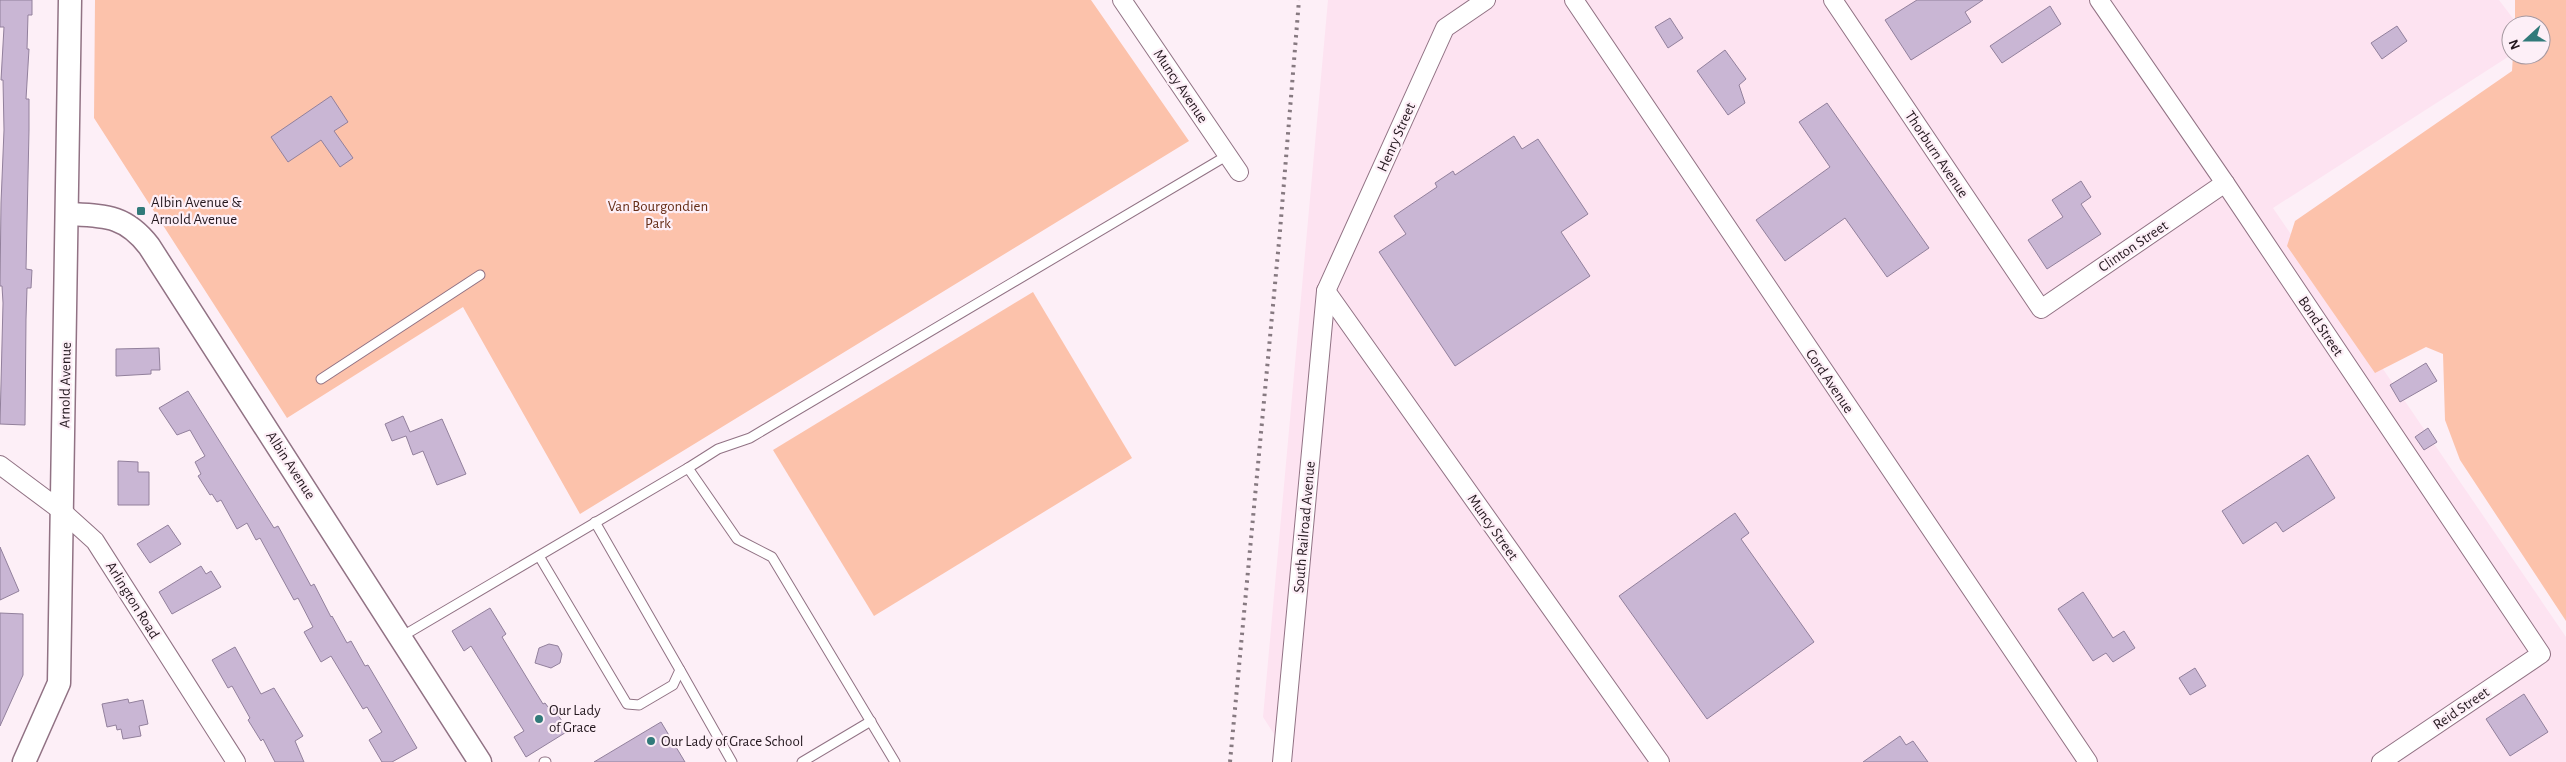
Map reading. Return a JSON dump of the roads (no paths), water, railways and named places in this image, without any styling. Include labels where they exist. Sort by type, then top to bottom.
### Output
[{"type":"street","name":"Arnold Avenue","points":[[24,762],[59,683],[70,0]]},
{"type":"street","name":"Muncy Avenue","points":[[1122,0],[1239,172]]},
{"type":"street","name":"Henry Street","points":[[1326,292],[1445,28],[1486,0]]},
{"type":"street","name":"Cord Avenue","points":[[1574,0],[2088,762]]},
{"type":"street","name":"Thorburn Avenue","points":[[1833,0],[2041,309]]},
{"type":"street","name":"Bond Street","points":[[2099,0],[2225,183],[2541,654]]},
{"type":"street","name":"Clinton Street","points":[[2041,309],[2225,183]]},
{"type":"street","name":"Albin Avenue","points":[[68,214],[109,217],[130,225],[139,233],[480,762]]},
{"type":"street","name":"South Railroad Avenue","points":[[1282,762],[1326,292]]},
{"type":"street","name":"Muncy Street","points":[[1326,292],[1660,762]]},
{"type":"street","name":"Arlington Road","points":[[0,465],[63,512],[96,541],[236,762]]},
{"type":"street","name":"Reid Street","points":[[2381,762],[2541,654]]},
{"type":"lane","points":[[401,637],[718,449],[750,438],[1228,155]]},
{"type":"lane","points":[[321,379],[480,275]]},
{"type":"lane","points":[[688,468],[737,539],[772,557],[895,762]]},
{"type":"lane","points":[[595,522],[732,762]]},
{"type":"lane","points":[[538,556],[627,704],[638,705],[673,685],[680,670]]},
{"type":"lane","points":[[802,762],[871,722]]},
{"type":"railway","points":[[1230,762],[1280,231],[1299,0]]},
{"type":"place","name":"Albin Avenue & Arnold Avenue","points":[[141,211]]},
{"type":"place","name":"Our Lady of Grace","points":[[539,719]]},
{"type":"place","name":"Our Lady of Grace School","points":[[651,741]]},
{"type":"park label","name":"Van Bourgondien Park","points":[[658,214]]}]
